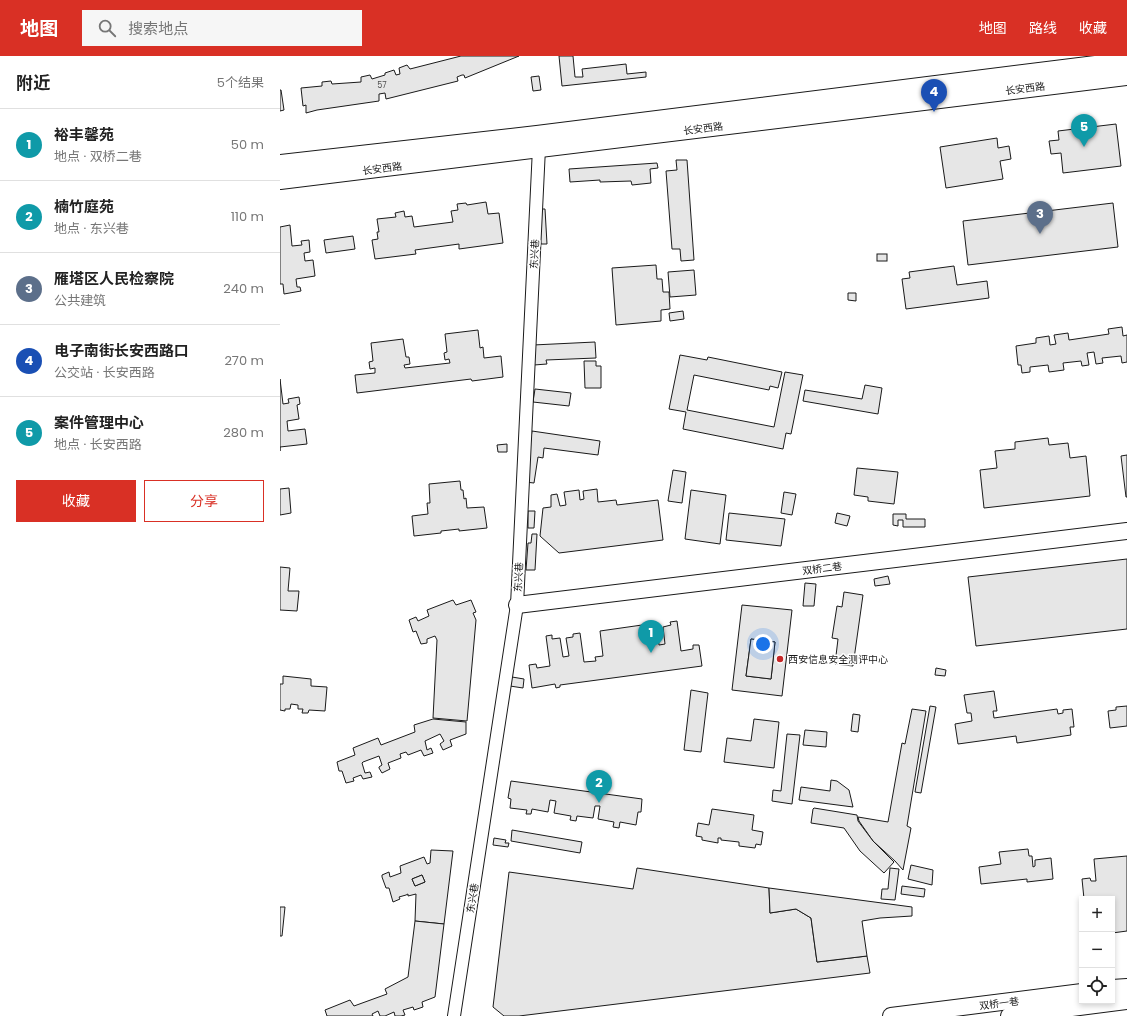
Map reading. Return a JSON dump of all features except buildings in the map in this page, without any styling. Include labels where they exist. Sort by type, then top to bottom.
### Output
[{"type":"main road","name":"长安西路","points":[[280,180],[538,141],[1127,61]]},
{"type":"main road","name":"长安西路","points":[[280,164],[538,141],[1127,76]]},
{"type":"street","name":"东兴巷","points":[[454,1016],[517,605],[538,141]]},
{"type":"street","name":"双桥二巷","points":[[517,605],[1127,531]]},
{"type":"street","points":[[1115,988],[1127,987]]},
{"type":"street","name":"双桥一巷","points":[[891,1016],[1079,992]]},
{"type":"street","name":"双桥一巷","points":[[1009,1016],[1127,1001]]},
{"type":"place","name":"电子南街长安西路口","points":[[934,112]]},
{"type":"place","name":"案件管理中心","points":[[1084,147]]},
{"type":"place","name":"雁塔区人民检察院","points":[[1040,234]]},
{"type":"place","name":"裕丰馨苑","points":[[651,653]]},
{"type":"place","name":"西安信息安全测评中心","points":[[780,659]]},
{"type":"place","name":"楠竹庭苑","points":[[599,803]]}]
